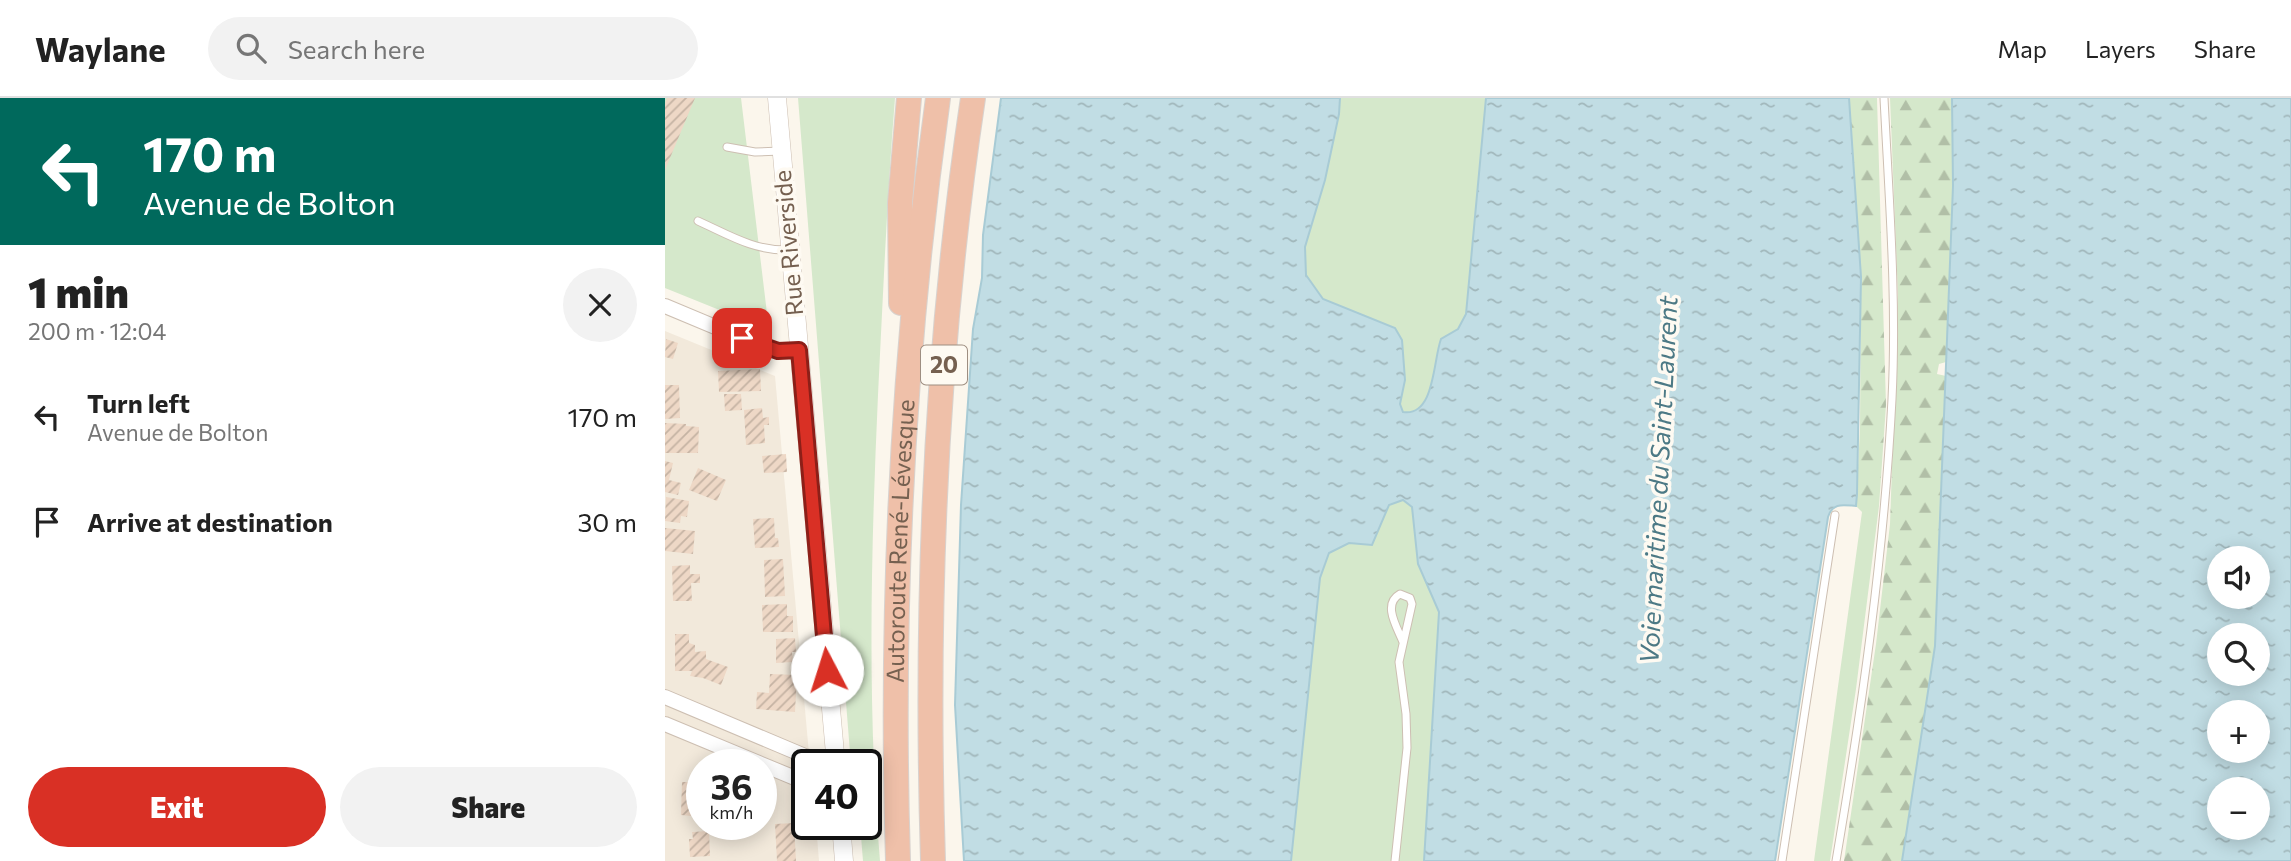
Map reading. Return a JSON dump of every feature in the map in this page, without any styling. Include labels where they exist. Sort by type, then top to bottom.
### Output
[{"type":"highway","points":[[902,467],[900,203],[909,98]]},
{"type":"highway","name":"Autoroute René-Lévesque","points":[[898,861],[896,644],[902,467],[914,310],[938,98]]},
{"type":"highway","name":"Autoroute René-Lévesque","points":[[933,861],[930,669],[936,495],[953,266],[973,98]]},
{"type":"street","name":"Rue Riverside","points":[[777,98],[834,749]]},
{"type":"street","points":[[665,306],[768,349],[799,350]]},
{"type":"street","points":[[665,697],[791,750]]},
{"type":"street","points":[[665,724],[791,775]]},
{"type":"street","points":[[842,840],[844,861]]},
{"type":"lane","points":[[1836,861],[1867,664],[1887,479],[1892,399],[1892,238],[1884,98]]},
{"type":"lane","points":[[727,147],[755,152],[781,151]]},
{"type":"lane","points":[[698,221],[758,248],[772,251],[790,250]]},
{"type":"lane","points":[[1782,861],[1835,515]]},
{"type":"lane","points":[[1395,861],[1407,748],[1400,670],[1402,642],[1412,604],[1411,598],[1400,594],[1390,607],[1402,642]]},
{"type":"shaded area","points":[[665,331],[775,376],[809,749],[791,749],[791,840],[817,840],[819,861],[665,861]]},
{"type":"green space","points":[[665,98],[741,98],[769,330],[665,288]]},
{"type":"green space","points":[[798,98],[895,98],[887,209],[872,570],[873,749],[850,749]]},
{"type":"green space","points":[[1340,98],[1486,98],[1466,314],[1458,329],[1441,339],[1427,397],[1421,406],[1413,411],[1403,412],[1400,404],[1405,380],[1402,340],[1395,328],[1323,299],[1306,275],[1305,247],[1325,179]]},
{"type":"green space","points":[[1849,98],[1877,98],[1886,405],[1879,506],[1856,506],[1860,429],[1861,277]]},
{"type":"green space","points":[[1890,98],[1952,98],[1953,186],[1946,362],[1939,364],[1937,374],[1946,376],[1935,646],[1902,861],[1844,861],[1876,644],[1890,524],[1898,295]]},
{"type":"green space","points":[[1403,500],[1412,507],[1418,564],[1439,612],[1424,861],[1291,861],[1320,578],[1328,553],[1349,543],[1372,545],[1389,505]]},
{"type":"green space","points":[[1856,506],[1879,506],[1856,689],[1830,861],[1814,861],[1862,512]]},
{"type":"green space","points":[[861,840],[879,840],[880,861],[863,861]]},
{"type":"water","name":"Voie maritime du Saint-Laurent","points":[[1001,98],[1340,98],[1325,180],[1305,247],[1306,275],[1323,299],[1395,328],[1402,340],[1405,380],[1400,404],[1403,412],[1413,411],[1421,406],[1427,397],[1441,339],[1458,329],[1466,314],[1486,98],[1849,98],[1861,277],[1856,506],[1836,507],[1828,517],[1775,861],[1424,861],[1439,612],[1418,564],[1412,507],[1403,500],[1389,505],[1372,545],[1349,543],[1329,553],[1320,578],[1291,861],[964,861],[955,705],[961,505],[973,329],[982,278],[983,235]]},
{"type":"water","points":[[1952,98],[2291,98],[2291,861],[1902,861],[1935,646],[1953,186]]},
{"type":"building","points":[[667,98],[695,98],[665,170],[665,104]]},
{"type":"building","points":[[666,339],[678,343],[673,359],[665,357]]},
{"type":"building","points":[[760,369],[761,391],[719,392],[718,371]]},
{"type":"building","points":[[665,385],[679,385],[680,418],[665,419]]},
{"type":"building","points":[[724,394],[741,394],[742,410],[725,411]]},
{"type":"building","points":[[762,408],[763,418],[769,417],[769,425],[764,425],[765,443],[746,445],[744,410]]},
{"type":"building","points":[[665,423],[699,427],[698,453],[665,453]]},
{"type":"building","points":[[786,454],[787,472],[764,473],[762,456]]},
{"type":"building","points":[[665,461],[673,463],[669,480],[681,483],[678,495],[665,492]]},
{"type":"building","points":[[698,468],[726,480],[717,501],[689,490]]},
{"type":"building","points":[[666,497],[689,501],[687,517],[681,516],[680,523],[665,521]]},
{"type":"building","points":[[774,518],[775,538],[778,538],[779,547],[755,548],[753,519]]},
{"type":"building","points":[[665,528],[695,531],[693,554],[665,551]]},
{"type":"building","points":[[783,559],[785,596],[765,597],[764,560]]},
{"type":"building","points":[[690,565],[690,574],[700,574],[700,583],[691,583],[692,601],[673,601],[672,566]]},
{"type":"building","points":[[787,604],[787,616],[793,616],[793,632],[763,632],[762,605]]},
{"type":"building","points":[[675,634],[689,634],[689,643],[695,645],[695,652],[706,651],[706,659],[728,667],[721,685],[690,676],[692,671],[675,671]]},
{"type":"building","points":[[795,638],[796,652],[792,652],[793,662],[776,663],[776,639]]},
{"type":"building","points":[[770,674],[797,675],[795,712],[756,709],[757,692],[769,693]]},
{"type":"building","points":[[682,782],[686,782],[686,816],[681,815]]},
{"type":"building","points":[[791,823],[791,840],[795,840],[796,861],[777,861],[777,824]]},
{"type":"building","points":[[689,840],[709,840],[710,856],[690,857]]},
{"type":"route","points":[[742,338],[768,349],[799,350],[827,670]]}]
